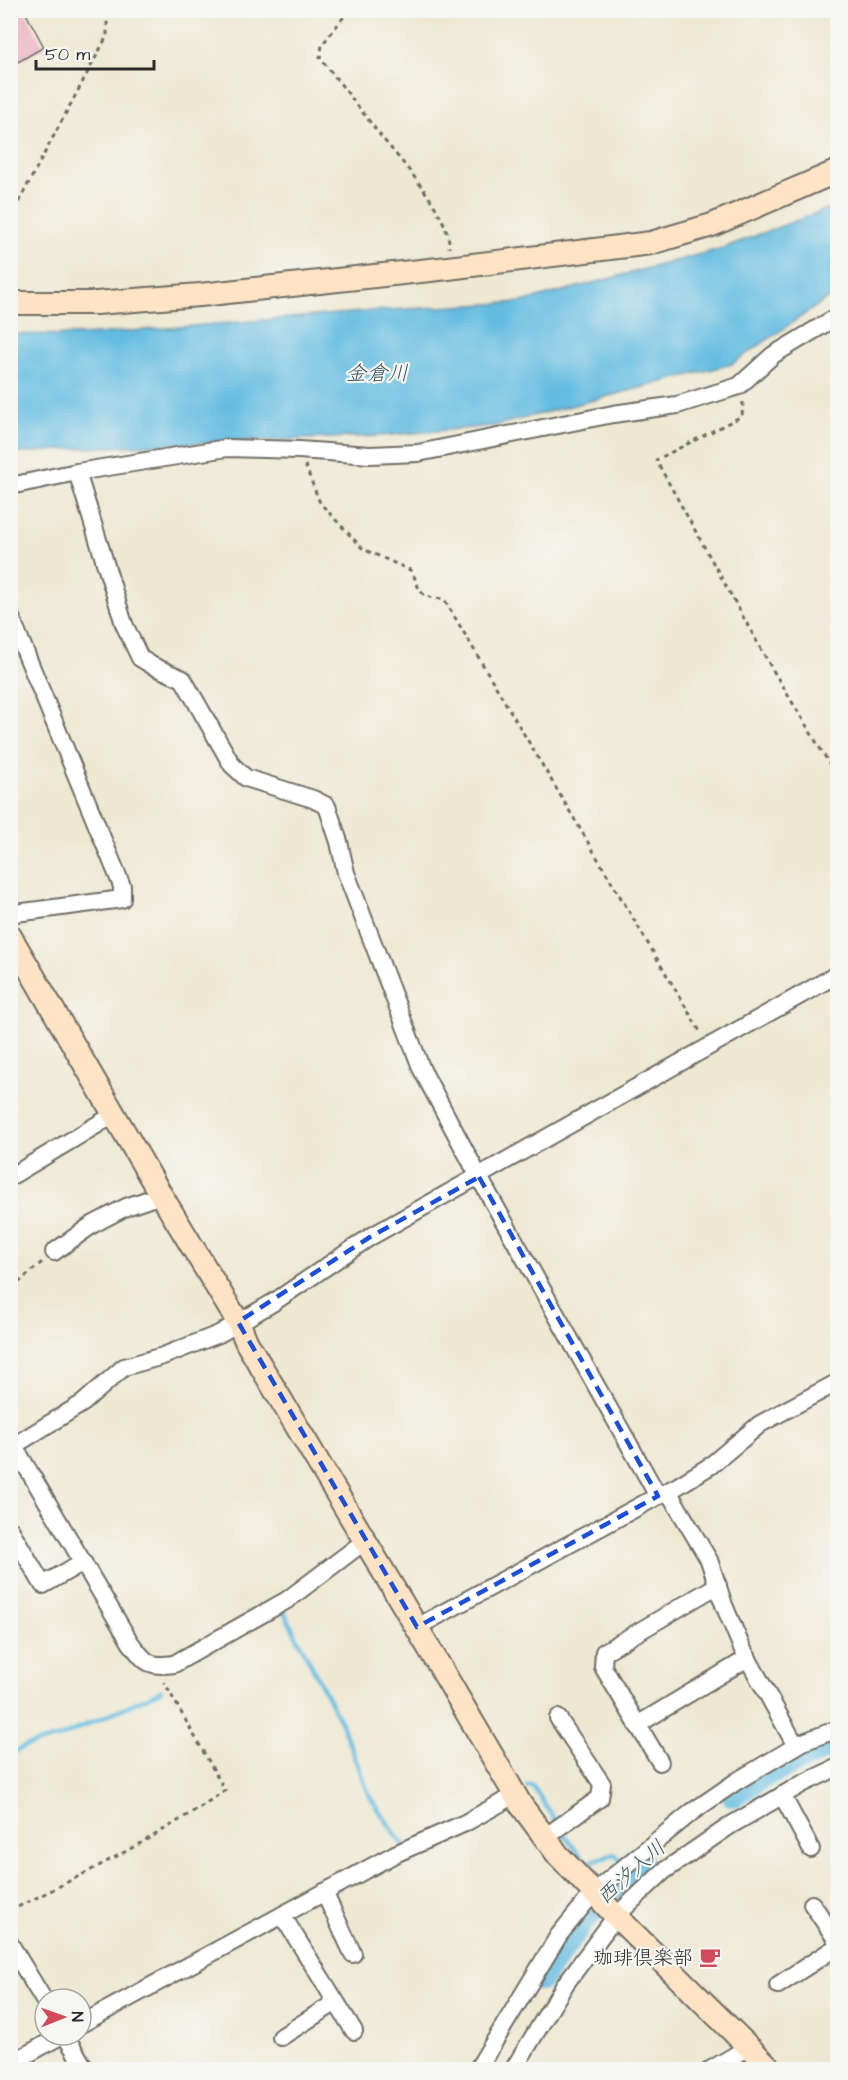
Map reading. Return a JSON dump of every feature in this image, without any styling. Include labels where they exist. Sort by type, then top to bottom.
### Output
[{"type":"street","points":[[10,303],[108,303],[200,295],[651,243],[712,225],[837,171]]},
{"type":"street","points":[[10,486],[77,472],[227,448],[370,455],[418,453],[613,414],[676,405],[739,386],[773,354],[837,316]]},
{"type":"street","points":[[77,472],[124,624],[140,658],[183,679],[232,765],[246,778],[313,799],[327,806],[346,873],[422,1070],[479,1177],[663,1493],[709,1560],[729,1616],[748,1658],[796,1746]]},
{"type":"street","points":[[10,615],[122,886],[122,899],[10,915]]},
{"type":"street","points":[[10,936],[160,1195],[238,1322],[247,1343],[515,1795],[554,1830],[558,1855],[616,1916],[772,2070]]},
{"type":"street","points":[[365,1540],[287,1600],[174,1664],[158,1666],[146,1663],[130,1642],[12,1444],[83,1403],[124,1367],[163,1356],[219,1334],[274,1302],[370,1237],[837,974]]},
{"type":"street","points":[[10,1178],[115,1114]]},
{"type":"street","points":[[54,1252],[92,1224],[160,1195]]},
{"type":"street","points":[[417,1627],[710,1466],[760,1424],[837,1382]]},
{"type":"street","points":[[10,1529],[43,1585],[83,1562]]},
{"type":"street","points":[[660,1762],[603,1667],[604,1652],[718,1585]]},
{"type":"street","points":[[637,1725],[748,1658]]},
{"type":"street","points":[[554,1830],[600,1798],[602,1785],[558,1718]]},
{"type":"street","points":[[477,2070],[559,1935],[594,1892],[692,1812],[737,1781],[796,1746],[837,1729]]},
{"type":"street","points":[[513,2070],[566,1983],[616,1916],[664,1871],[731,1824],[837,1767]]},
{"type":"street","points":[[93,2017],[395,1854],[465,1823],[515,1795]]},
{"type":"street","points":[[782,1795],[811,1849]]},
{"type":"street","points":[[324,1892],[353,1954]]},
{"type":"street","points":[[778,1985],[837,1944],[812,1904]]},
{"type":"street","points":[[282,1915],[354,2031]]},
{"type":"street","points":[[10,1944],[36,1987]]},
{"type":"street","points":[[281,2037],[336,2002]]},
{"type":"street","points":[[10,2064],[41,2047]]},
{"type":"street","points":[[71,2047],[86,2070]]},
{"type":"street","points":[[710,2070],[749,2047]]},
{"type":"path","points":[[10,219],[107,36],[107,18],[103,10]]},
{"type":"path","points":[[349,10],[322,45],[320,58],[425,192],[442,220],[450,242],[448,268]]},
{"type":"path","points":[[739,386],[743,400],[742,416],[656,460],[771,667],[837,778]]},
{"type":"path","points":[[299,450],[320,503],[363,549],[412,571],[421,593],[427,598],[444,599],[710,1047]]},
{"type":"path","points":[[10,1286],[17,1284],[54,1252]]},
{"type":"path","points":[[10,1911],[116,1858],[225,1790],[165,1683],[158,1666]]},
{"type":"highlighted area","points":[[479,1177],[658,1496],[417,1627],[238,1322],[370,1237]]},
{"type":"water","name":"金倉川","points":[[837,205],[837,292],[732,364],[494,426],[379,436],[82,448],[11,454],[11,334],[84,335],[372,311],[522,302],[723,248]]},
{"type":"building","points":[[10,10],[24,10],[44,47],[18,62],[10,48]]},
{"type":"waterway","points":[[282,1608],[341,1723],[370,1797],[403,1843]]},
{"type":"waterway","points":[[10,1754],[26,1746],[60,1737],[161,1691]]},
{"type":"waterway","name":"西汐入川","points":[[734,1793],[764,1774],[838,1740]]},
{"type":"waterway","points":[[527,1786],[532,1785],[570,1843],[587,1863],[615,1854],[620,1860]]},
{"type":"waterway","name":"西汐入川","points":[[540,1977],[581,1920],[638,1862]]},
{"type":"place","name":"珈琲倶楽部","points":[[710,1957]]}]
